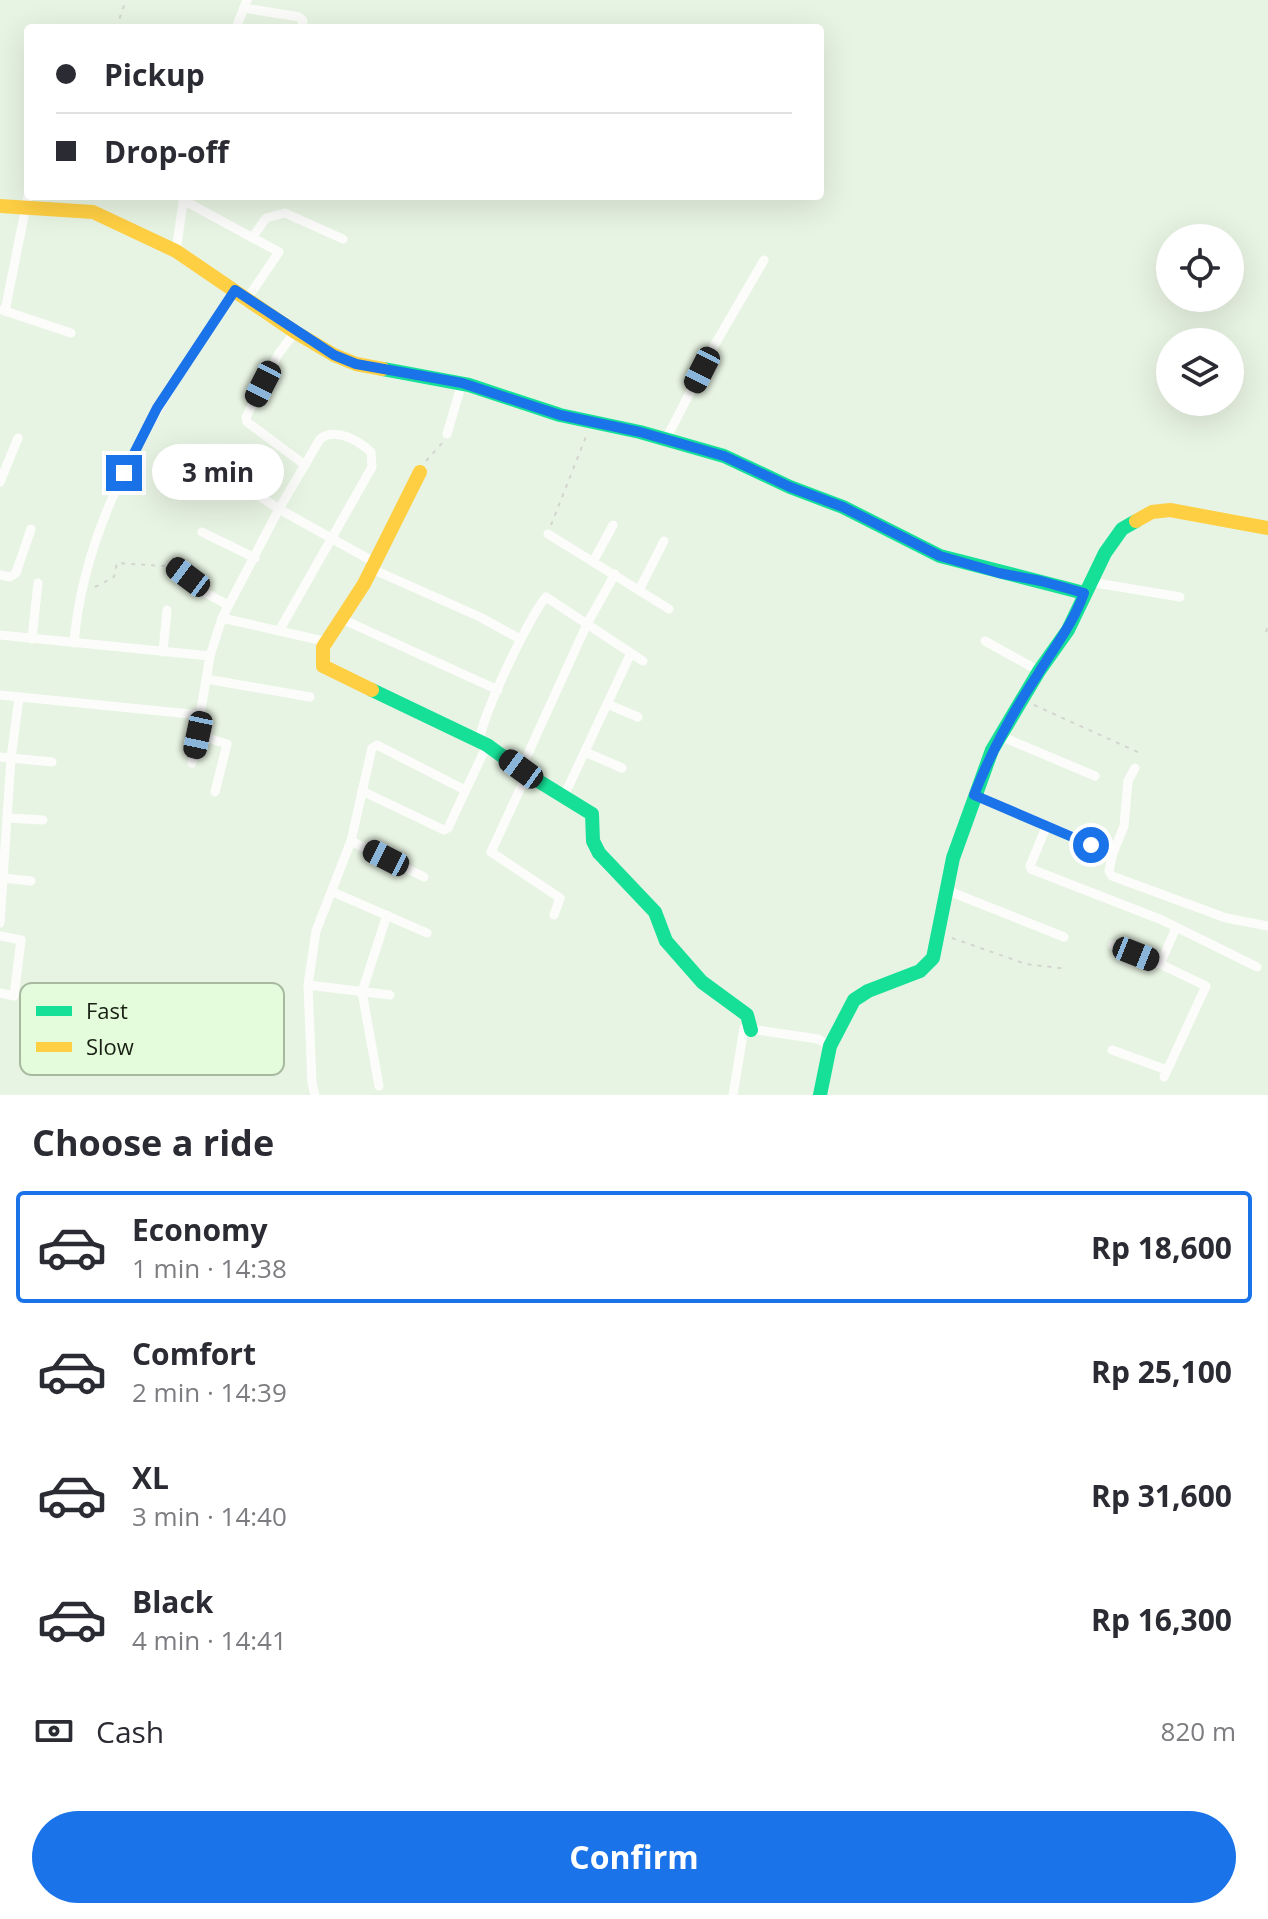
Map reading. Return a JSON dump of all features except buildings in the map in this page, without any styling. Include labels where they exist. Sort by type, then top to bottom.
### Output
[{"type":"street","points":[[238,24],[246,4],[299,17],[303,24]]},
{"type":"street","points":[[176,251],[184,200]]},
{"type":"street","points":[[74,643],[83,587],[112,498],[136,448],[166,394],[241,294],[279,254],[187,200]]},
{"type":"street","points":[[28,202],[2,311],[71,333]]},
{"type":"street","points":[[0,206],[28,202],[86,210],[176,251],[295,332],[334,355],[364,366],[462,383],[546,411],[666,439],[739,462],[790,487],[843,507],[940,556],[999,573],[1087,588],[1180,597]]},
{"type":"street","points":[[252,238],[266,218],[285,213],[343,239]]},
{"type":"street","points":[[666,439],[714,346],[764,260]]},
{"type":"street","points":[[295,332],[279,353],[246,417],[247,422],[305,465]]},
{"type":"street","points":[[447,434],[462,383]]},
{"type":"street","points":[[192,763],[210,656],[228,605],[320,439],[327,433],[344,436],[371,452],[372,467],[279,631]]},
{"type":"street","points":[[0,482],[18,438]]},
{"type":"street","points":[[420,472],[396,525],[344,620],[328,642],[322,663],[327,669],[484,743],[563,798],[592,814],[593,841],[599,853],[655,912],[666,941],[677,956],[702,982],[747,1015],[747,1029],[733,1095]]},
{"type":"street","points":[[252,491],[373,566],[520,639]]},
{"type":"street","points":[[820,1095],[830,1046],[854,1000],[868,991],[920,971],[933,958],[953,858],[974,795],[1000,736],[1068,630],[1105,553],[1122,529],[1152,512],[1170,510],[1268,528]]},
{"type":"street","points":[[593,562],[613,525]]},
{"type":"street","points":[[0,575],[10,577],[16,573],[31,529]]},
{"type":"street","points":[[202,532],[255,558]]},
{"type":"street","points":[[548,534],[669,609]]},
{"type":"street","points":[[639,590],[664,541]]},
{"type":"street","points":[[174,567],[200,590],[228,605]]},
{"type":"street","points":[[554,915],[560,898],[491,852],[587,624],[615,574]]},
{"type":"street","points":[[32,639],[38,583]]},
{"type":"street","points":[[362,791],[444,830],[448,828],[484,743],[483,722],[520,639],[546,597],[643,661]]},
{"type":"street","points":[[163,652],[167,610]]},
{"type":"street","points":[[222,618],[328,642]]},
{"type":"street","points":[[344,620],[498,690]]},
{"type":"street","points":[[0,635],[210,656]]},
{"type":"street","points":[[985,641],[1039,671]]},
{"type":"street","points":[[563,798],[631,653]]},
{"type":"street","points":[[206,679],[310,697]]},
{"type":"street","points":[[0,695],[200,715]]},
{"type":"street","points":[[0,923],[11,758],[19,698]]},
{"type":"street","points":[[607,704],[638,717]]},
{"type":"street","points":[[198,735],[227,744],[215,792]]},
{"type":"street","points":[[1000,736],[1095,776]]},
{"type":"street","points":[[315,1095],[309,1047],[308,985],[318,922],[333,892],[351,841],[372,748],[377,745],[465,790]]},
{"type":"street","points":[[585,752],[622,768]]},
{"type":"street","points":[[0,757],[52,762]]},
{"type":"street","points":[[1135,768],[1128,781],[1124,826],[1109,871],[1112,876],[1226,918],[1268,926]]},
{"type":"street","points":[[974,795],[1113,853]]},
{"type":"street","points":[[7,818],[43,820]]},
{"type":"street","points":[[1046,827],[1031,869],[1176,928],[1257,967]]},
{"type":"street","points":[[351,841],[424,877]]},
{"type":"street","points":[[3,878],[31,881]]},
{"type":"street","points":[[946,890],[1064,937]]},
{"type":"street","points":[[333,892],[427,933]]},
{"type":"street","points":[[379,1086],[362,992],[387,915]]},
{"type":"street","points":[[1160,964],[1176,928]]},
{"type":"street","points":[[0,936],[21,940],[14,996],[0,993]]},
{"type":"street","points":[[1112,1050],[1165,1073],[1206,986],[1113,945]]},
{"type":"street","points":[[308,985],[390,995]]},
{"type":"street","points":[[747,1029],[818,1039],[830,1046]]},
{"type":"path","points":[[117,24],[126,0]]},
{"type":"path","points":[[548,534],[592,422]]},
{"type":"path","points":[[420,472],[447,434]]},
{"type":"path","points":[[83,587],[98,587],[107,583],[114,577],[117,563],[174,567]]},
{"type":"path","points":[[1266,632],[1268,625]]},
{"type":"path","points":[[1022,700],[1142,754]]},
{"type":"path","points":[[939,933],[1026,964],[1067,969]]},
{"type":"traffic: fast","points":[[383,369],[469,385],[560,415],[640,432],[724,456],[790,487],[843,507],[940,556],[1084,593]]},
{"type":"traffic: fast","points":[[820,1095],[830,1046],[854,1000],[868,991],[920,971],[933,958],[953,858],[992,750],[1039,671],[1068,630],[1105,553],[1122,529],[1136,521]]},
{"type":"traffic: fast","points":[[372,690],[487,745],[592,814],[593,841],[599,853],[655,912],[666,941],[702,982],[747,1015],[751,1030]]},
{"type":"traffic: slow","points":[[0,206],[93,212],[176,251],[334,355],[356,364],[383,369]]},
{"type":"traffic: slow","points":[[372,690],[323,666],[323,647],[364,584],[420,472]]},
{"type":"traffic: slow","points":[[1136,521],[1152,512],[1170,510],[1268,528]]},
{"type":"route","points":[[124,473],[157,408],[235,290],[295,332],[356,364],[462,383],[560,415],[640,432],[724,456],[790,487],[843,507],[940,556],[999,573],[1072,588],[1084,593],[1078,610],[992,750],[974,795],[1091,845]]}]
